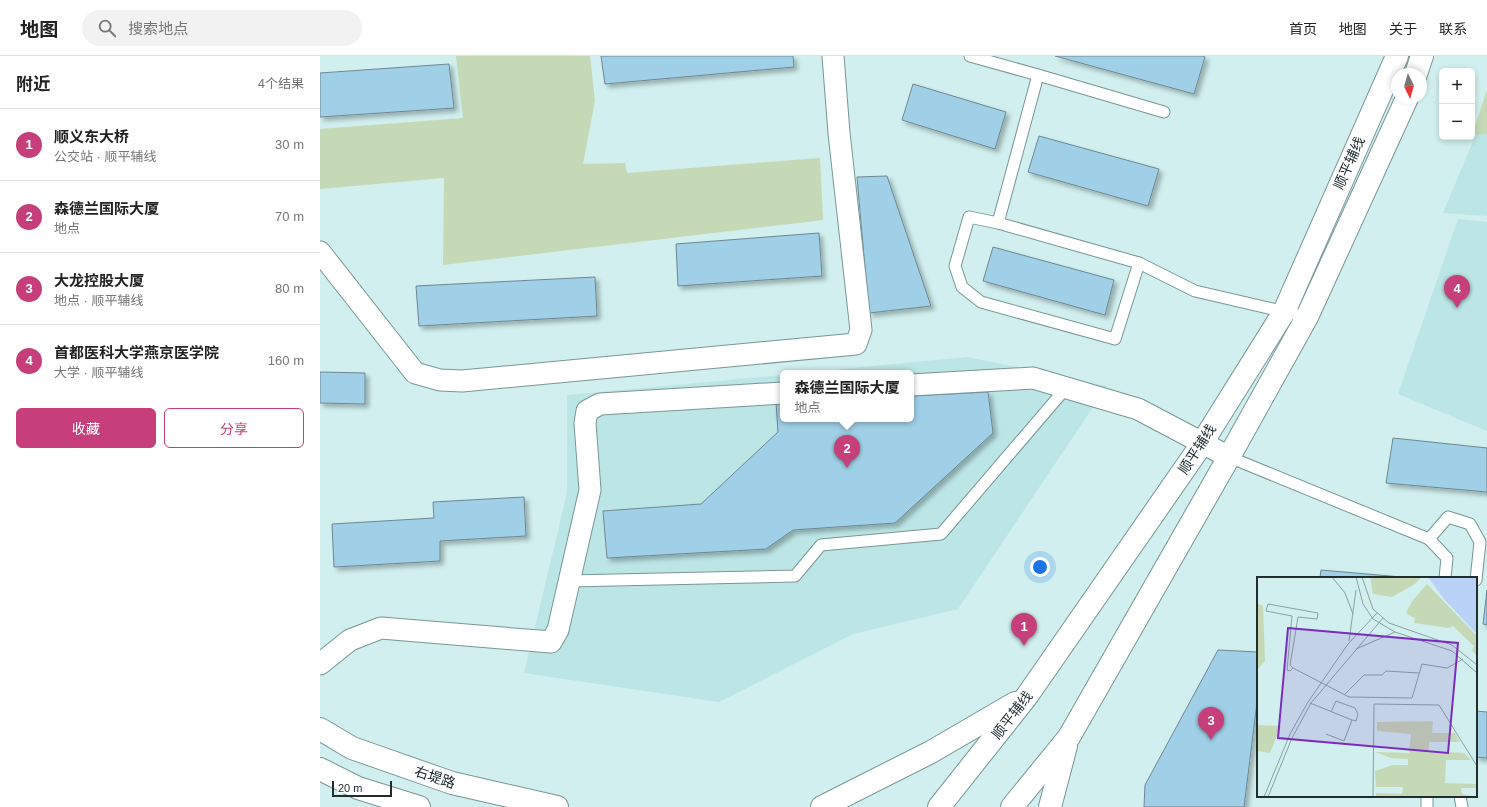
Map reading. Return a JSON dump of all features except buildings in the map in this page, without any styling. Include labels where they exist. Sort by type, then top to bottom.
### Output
[{"type":"main road","name":"顺平辅线","points":[[939,807],[1027,696],[1202,442],[1284,312],[1397,56]]},
{"type":"main road","points":[[1418,68],[1422,56]]},
{"type":"main road","name":"顺平辅线","points":[[1012,807],[1069,737],[1229,457],[1307,317],[1404,104]]},
{"type":"main road","points":[[822,807],[931,752],[1027,696]]},
{"type":"main road","name":"右堤路","points":[[320,729],[352,748],[452,783],[557,807]]},
{"type":"main road","points":[[1050,807],[1069,737]]},
{"type":"main road","points":[[320,769],[358,788],[419,807]]},
{"type":"street","points":[[320,252],[415,373],[440,380],[462,381],[856,344],[861,330],[839,133],[833,56]]},
{"type":"street","points":[[914,386],[1033,378],[1138,409],[1229,457]]},
{"type":"street","points":[[320,664],[350,640],[381,628],[551,642],[558,630],[590,490],[585,423],[587,411],[600,404],[780,393]]},
{"type":"lane","points":[[970,56],[1164,112]]},
{"type":"lane","points":[[998,223],[1038,76]]},
{"type":"lane","points":[[1139,263],[1115,339],[981,302],[962,287],[955,266],[969,217],[998,223],[1139,263],[1194,291],[1307,317]]},
{"type":"lane","points":[[569,581],[795,576],[821,545],[941,534],[1066,388]]},
{"type":"lane","points":[[1229,457],[1429,539],[1446,558],[1445,577]]},
{"type":"lane","points":[[1429,539],[1448,517],[1470,524],[1480,542],[1476,577]]},
{"type":"lane","points":[[1427,807],[1428,797]]},
{"type":"lane","points":[[1460,797],[1462,807]]},
{"type":"shaded area","points":[[1487,108],[1487,216],[1443,213],[1474,140],[1475,140]]},
{"type":"shaded area","points":[[1458,219],[1487,222],[1487,431],[1398,394]]},
{"type":"shaded area","points":[[968,357],[1107,386],[958,609],[853,634],[719,702],[524,673],[567,493],[567,395],[780,375],[780,422],[914,422],[914,370],[832,370]]},
{"type":"green space","points":[[456,56],[590,56],[595,101],[583,164],[625,163],[627,173],[820,158],[823,220],[443,265],[444,178],[320,189],[320,129],[463,118]]},
{"type":"green space","points":[[1487,90],[1487,134],[1475,135],[1475,126]]},
{"type":"place","name":"首都医科大学燕京医学院","points":[[1457,308]]},
{"type":"place","name":"森德兰国际大厦","points":[[847,468]]},
{"type":"place","name":"顺义东大桥","points":[[1024,646]]},
{"type":"place","name":"大龙控股大厦","points":[[1211,740]]}]
